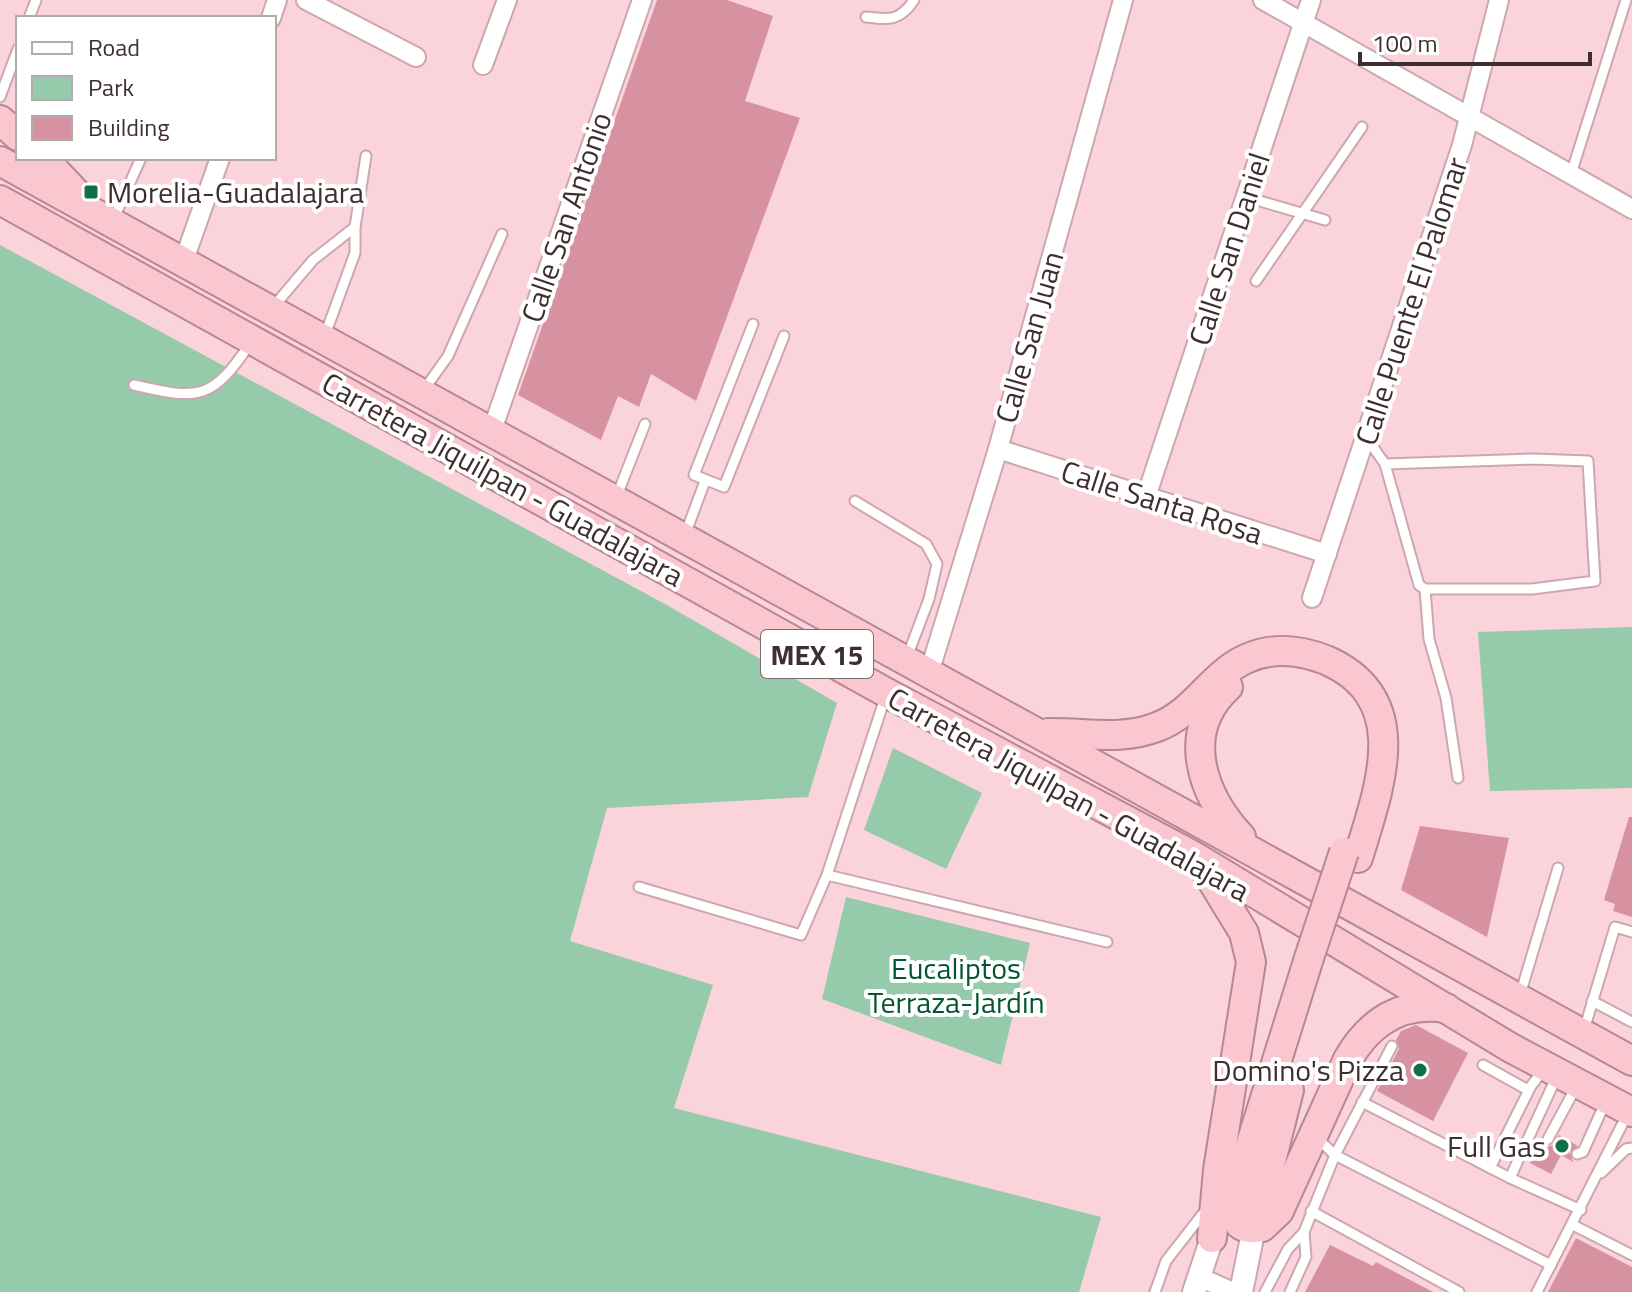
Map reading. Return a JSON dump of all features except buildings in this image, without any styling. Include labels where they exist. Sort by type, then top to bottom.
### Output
[{"type":"highway","points":[[0,120],[16,134]]},
{"type":"highway","points":[[45,160],[61,173],[87,207]]},
{"type":"highway","name":"Carretera Jiquilpan - Guadalajara","points":[[0,161],[1632,1061]]},
{"type":"highway","name":"Carretera Jiquilpan - Guadalajara","points":[[0,200],[887,693],[1192,855],[1275,908],[1446,1008],[1623,1107]]},
{"type":"highway","points":[[1040,734],[1104,736],[1158,727],[1188,707],[1221,674],[1239,662],[1279,651],[1317,657],[1338,666],[1358,682],[1373,702],[1382,726],[1383,773],[1351,855],[1249,1158],[1232,1211],[1236,1224],[1254,1228],[1268,1223],[1279,1211],[1348,1059],[1370,1029],[1406,1008],[1446,1008]]},
{"type":"highway","points":[[1255,852],[1220,814],[1208,793],[1202,773],[1200,740],[1212,705],[1230,685],[1254,672],[1291,666],[1314,671],[1333,681],[1355,705],[1365,727],[1369,752],[1351,855]]},
{"type":"highway","points":[[1192,855],[1224,896],[1244,933],[1251,962],[1214,1201],[1212,1238]]},
{"type":"highway","points":[[1254,1228],[1316,960]]},
{"type":"highway","points":[[1212,1238],[1249,1158]]},
{"type":"street","points":[[306,0],[416,57]]},
{"type":"street","points":[[483,65],[507,0]]},
{"type":"street","name":"Calle San Antonio","points":[[491,433],[642,0]]},
{"type":"street","name":"Calle San Juan","points":[[918,666],[998,449],[1123,0]]},
{"type":"street","points":[[1263,0],[1632,209]]},
{"type":"street","name":"Calle San Daniel","points":[[1146,497],[1311,0]]},
{"type":"street","name":"Calle Puente El Palomar","points":[[1312,598],[1468,117],[1499,0]]},
{"type":"street","points":[[184,260],[219,160]]},
{"type":"street","name":"Calle Santa Rosa","points":[[998,449],[1327,554]]},
{"type":"street","points":[[1241,1292],[1254,1228]]},
{"type":"street","points":[[1212,1238],[1197,1285],[1233,1292]]},
{"type":"lane","points":[[866,17],[892,20],[904,15],[914,0]]},
{"type":"lane","points":[[1571,174],[1622,1]]},
{"type":"lane","points":[[0,97],[16,54]]},
{"type":"lane","points":[[1256,281],[1362,127]]},
{"type":"lane","points":[[324,338],[355,253],[355,227],[366,156]]},
{"type":"lane","points":[[113,221],[140,160]]},
{"type":"lane","points":[[1246,197],[1325,220]]},
{"type":"lane","points":[[271,309],[313,260],[355,227]]},
{"type":"lane","points":[[421,394],[448,356],[502,234]]},
{"type":"lane","points":[[753,324],[694,475],[705,481],[724,487],[784,336]]},
{"type":"lane","points":[[134,385],[183,397],[208,392],[253,340]]},
{"type":"lane","points":[[614,501],[645,424]]},
{"type":"lane","points":[[1366,437],[1385,464],[1401,511],[1409,554],[1419,585],[1425,589],[1532,589],[1595,581],[1588,461],[1519,459],[1385,464]]},
{"type":"lane","points":[[683,539],[705,481]]},
{"type":"lane","points":[[855,501],[926,544],[937,564],[918,666]]},
{"type":"lane","points":[[1425,589],[1429,639],[1446,698],[1458,778]]},
{"type":"lane","points":[[639,887],[801,935],[827,875],[887,693]]},
{"type":"lane","points":[[1519,998],[1558,868]]},
{"type":"lane","points":[[827,875],[1107,942]]},
{"type":"lane","points":[[1583,1034],[1615,927],[1632,932]]},
{"type":"lane","points":[[1592,1001],[1632,1022]]},
{"type":"lane","points":[[1290,1292],[1306,1257],[1304,1232],[1311,1211],[1335,1155],[1392,1046]]},
{"type":"lane","points":[[1483,1065],[1528,1090]]},
{"type":"lane","points":[[1490,1168],[1528,1090],[1561,1075]]},
{"type":"lane","points":[[1548,1139],[1561,1075]]},
{"type":"lane","points":[[1510,1178],[1561,1075]]},
{"type":"lane","points":[[1362,1102],[1510,1178],[1581,1210]]},
{"type":"lane","points":[[1577,1154],[1583,1152],[1623,1107]]},
{"type":"lane","points":[[1537,1292],[1596,1178],[1623,1107]]},
{"type":"lane","points":[[1313,1134],[1335,1155],[1551,1265]]},
{"type":"lane","points":[[1596,1178],[1626,1149],[1632,1148]]},
{"type":"lane","points":[[1155,1292],[1166,1261],[1214,1201]]},
{"type":"lane","points":[[1311,1211],[1459,1292]]},
{"type":"lane","points":[[1573,1225],[1632,1255]]},
{"type":"lane","points":[[1265,1292],[1288,1249],[1304,1232]]},
{"type":"green space","points":[[0,245],[665,604],[837,703],[808,797],[607,808],[570,941],[713,985],[674,1108],[1101,1217],[1079,1292],[0,1292]]},
{"type":"green space","points":[[1632,627],[1632,788],[1490,791],[1478,632]]},
{"type":"green space","points":[[893,748],[982,793],[946,869],[864,830]]},
{"type":"green space","name":"Eucaliptos Terraza-Jardín","points":[[846,897],[1030,943],[1001,1065],[822,999]]},
{"type":"place","name":"Morelia-Guadalajara","points":[[91,192]]},
{"type":"place","name":"Domino's Pizza","points":[[1420,1070]]},
{"type":"place","name":"Full Gas","points":[[1562,1146]]}]
